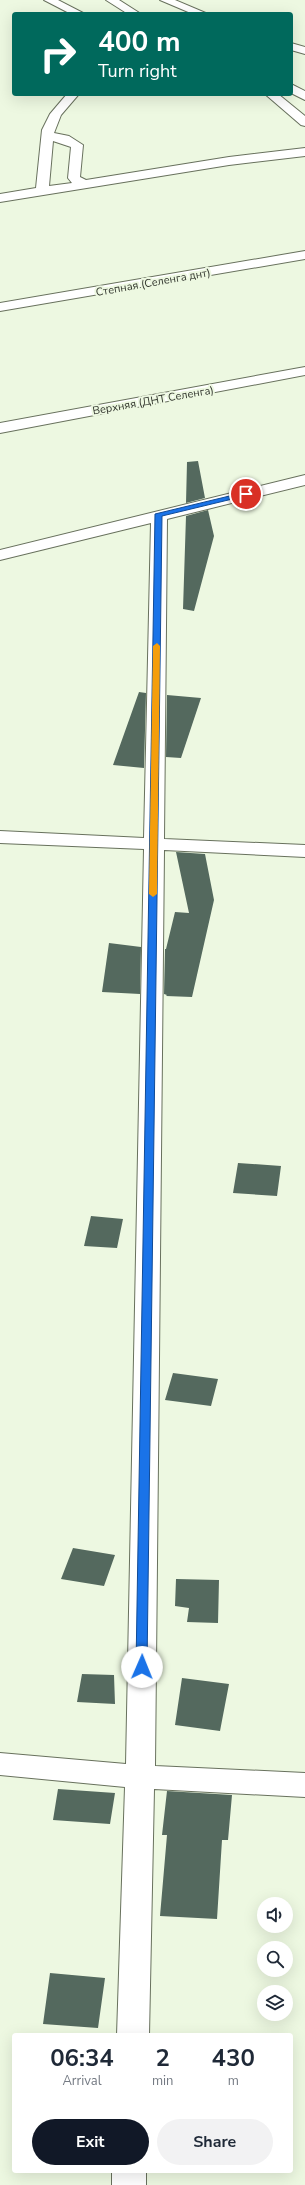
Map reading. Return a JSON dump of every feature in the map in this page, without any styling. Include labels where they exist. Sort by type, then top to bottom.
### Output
[{"type":"street","points":[[50,0],[76,12]]},
{"type":"street","points":[[111,0],[132,12]]},
{"type":"street","points":[[165,0],[198,12]]},
{"type":"street","points":[[293,47],[305,51]]},
{"type":"street","points":[[293,89],[305,96]]},
{"type":"street","points":[[42,191],[47,136],[56,114],[71,96]]},
{"type":"street","points":[[273,96],[305,122]]},
{"type":"street","points":[[47,136],[65,139],[77,145],[74,178],[84,185]]},
{"type":"street","points":[[0,198],[229,161],[305,152]]},
{"type":"street","name":"Степная (Селенга днт)","points":[[0,307],[305,255]]},
{"type":"street","name":"Верхняя (ДНТ Селенга)","points":[[0,428],[305,371]]},
{"type":"street","points":[[0,555],[159,514],[305,480]]},
{"type":"street","points":[[133,2033],[140,1777],[159,514]]},
{"type":"street","points":[[0,837],[305,851]]},
{"type":"street","points":[[0,1764],[140,1777],[305,1785]]},
{"type":"street","points":[[129,2173],[129,2185]]},
{"type":"building","points":[[198,461],[205,498],[186,503],[187,462]]},
{"type":"building","points":[[208,510],[214,536],[194,611],[183,609],[186,516]]},
{"type":"building","points":[[139,692],[146,693],[144,768],[113,765]]},
{"type":"building","points":[[167,695],[201,698],[181,758],[166,757]]},
{"type":"building","points":[[176,852],[205,854],[214,900],[192,997],[166,996],[167,995],[164,994],[165,949],[175,912],[189,913]]},
{"type":"building","points":[[109,943],[141,947],[140,994],[102,992]]},
{"type":"building","points":[[238,1163],[281,1166],[277,1196],[233,1193]]},
{"type":"building","points":[[91,1216],[123,1219],[117,1248],[84,1246]]},
{"type":"building","points":[[173,1373],[218,1379],[211,1406],[165,1400]]},
{"type":"building","points":[[73,1548],[115,1555],[104,1586],[61,1579]]},
{"type":"building","points":[[176,1579],[219,1580],[218,1623],[187,1622],[189,1608],[175,1606]]},
{"type":"building","points":[[82,1674],[114,1675],[115,1704],[77,1702]]},
{"type":"building","points":[[182,1678],[229,1684],[220,1731],[175,1725]]},
{"type":"building","points":[[58,1789],[115,1793],[110,1824],[53,1820]]},
{"type":"building","points":[[167,1791],[232,1795],[228,1840],[222,1840],[217,1919],[160,1916],[167,1835],[162,1835]]},
{"type":"building","points":[[50,1973],[105,1978],[98,2028],[43,2024]]},
{"type":"slow traffic","points":[[153,894],[157,646]]},
{"type":"route","points":[[142,1667],[159,514],[246,494]]}]
